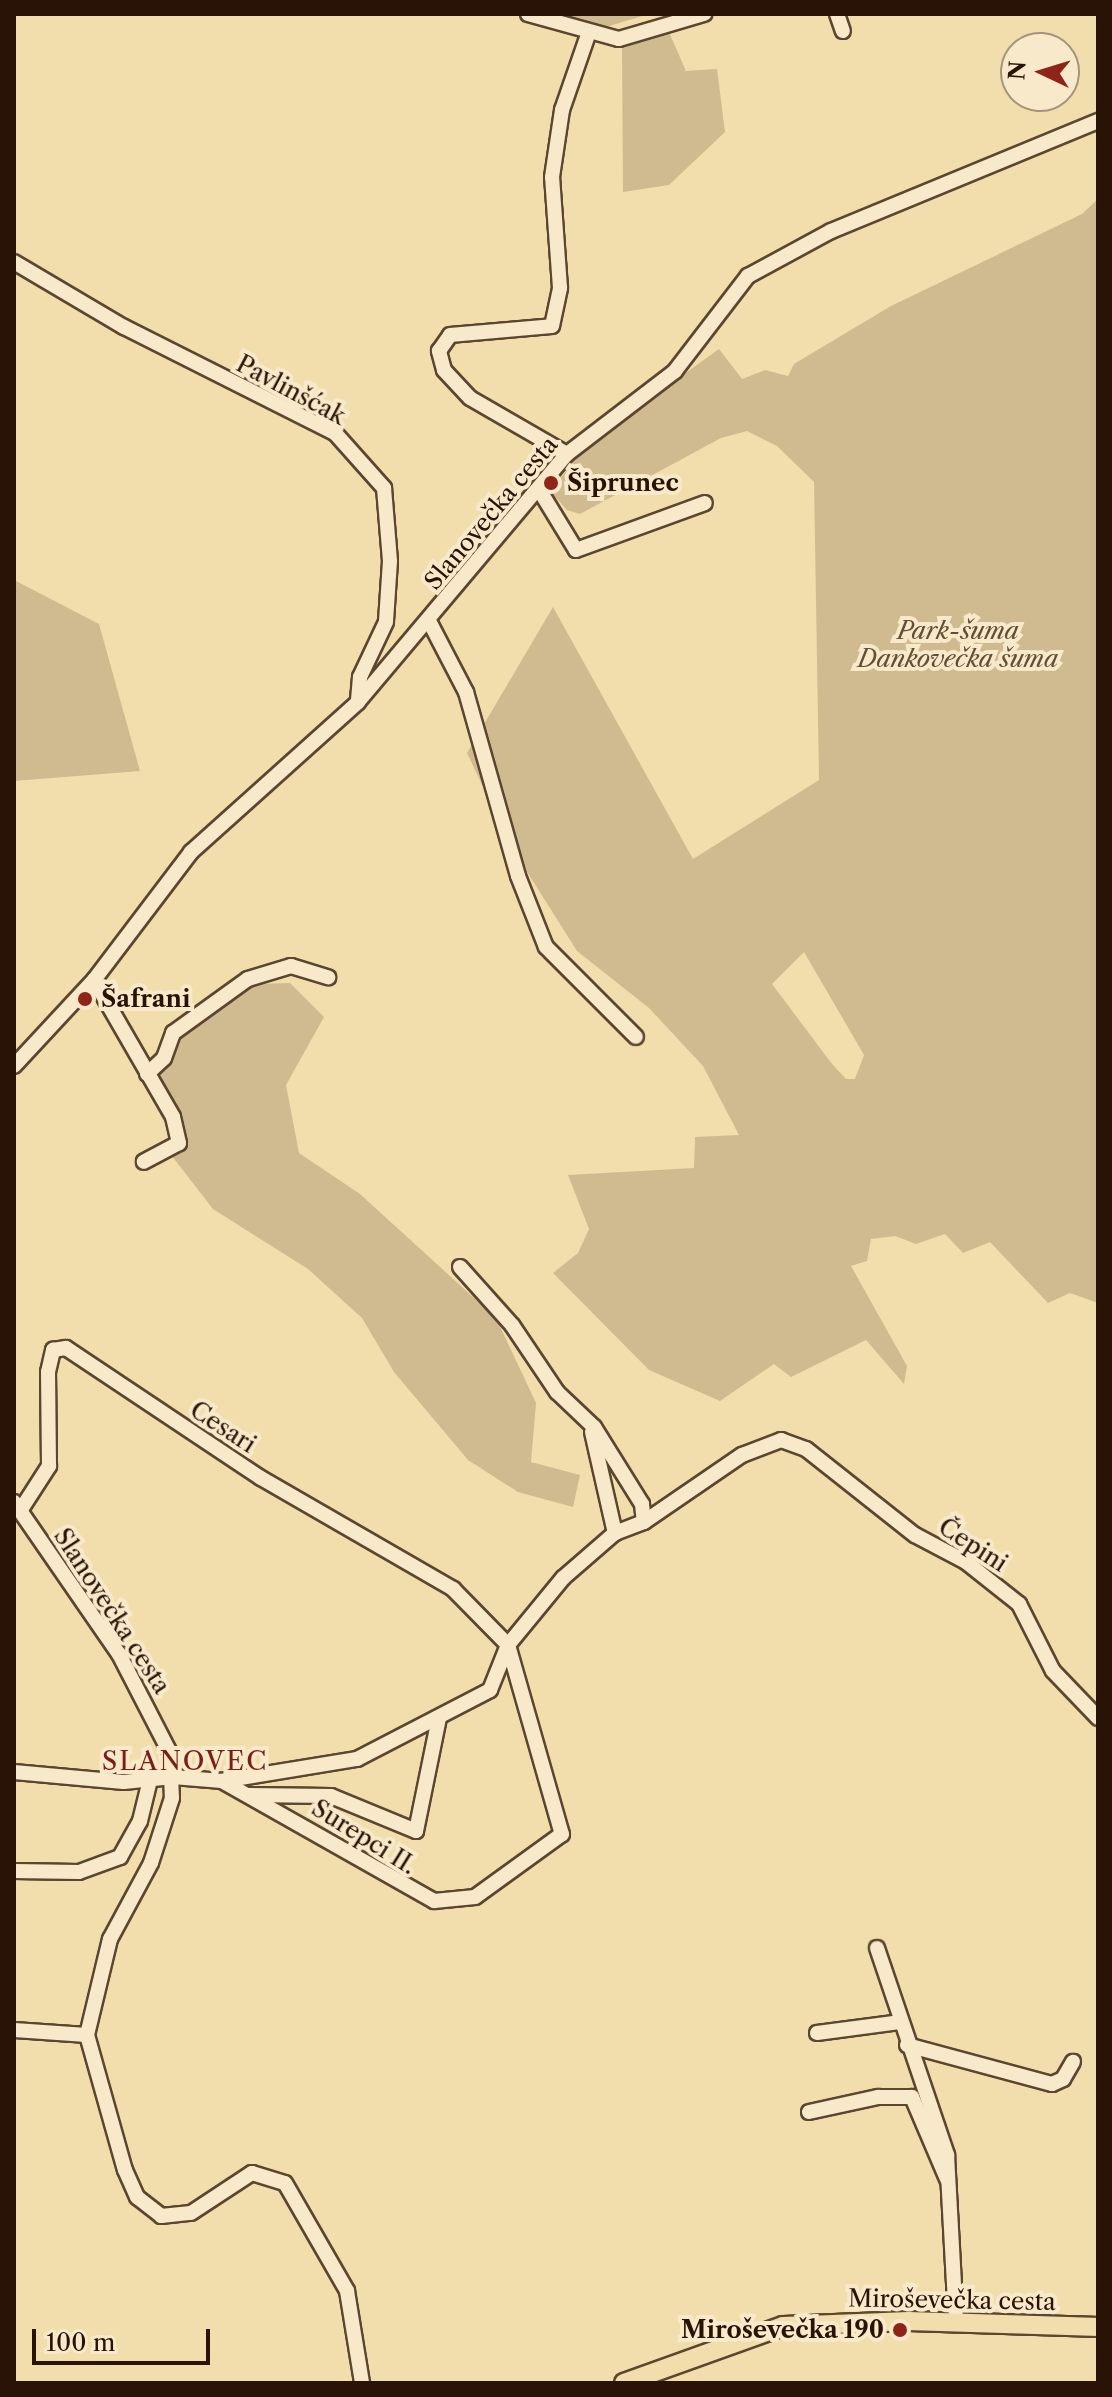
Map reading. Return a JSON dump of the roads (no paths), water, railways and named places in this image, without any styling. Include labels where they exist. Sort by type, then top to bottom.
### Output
[{"type":"main road","name":"Miroševečka cesta","points":[[624,2383],[783,2326],[956,2322],[1098,2327]]},
{"type":"street","points":[[528,14],[619,39],[704,14]]},
{"type":"street","points":[[837,14],[843,31]]},
{"type":"street","points":[[567,454],[470,398],[444,370],[439,351],[450,335],[552,326],[560,288],[552,177],[562,110],[589,32]]},
{"type":"street","name":"Slanovečka cesta","points":[[17,1057],[94,980],[191,852],[358,702],[540,491],[567,454],[675,371],[732,292],[765,264],[910,196],[1098,121]]},
{"type":"street","name":"Pavlinšćak","points":[[14,262],[124,327],[335,433],[384,488],[390,561],[386,622],[360,677],[358,702]]},
{"type":"street","points":[[540,491],[576,550],[705,503]]},
{"type":"street","points":[[429,621],[466,692],[518,876],[546,947],[636,1037]]},
{"type":"street","points":[[147,1074],[164,1058],[173,1033],[248,979],[291,966],[328,977]]},
{"type":"street","points":[[94,980],[173,1117],[179,1143],[144,1162]]},
{"type":"street","points":[[14,1772],[222,1781],[357,1759],[490,1690],[508,1645],[563,1578],[615,1533],[644,1522],[627,1475],[590,1423],[557,1392],[512,1325],[460,1267]]},
{"type":"street","name":"Cesari","points":[[17,1506],[49,1466],[48,1372],[53,1350],[66,1348],[261,1478],[453,1589],[508,1645]]},
{"type":"street","points":[[590,1423],[615,1533]]},
{"type":"street","name":"Čepini","points":[[644,1522],[742,1455],[791,1441],[1019,1604],[1053,1671],[1098,1718]]},
{"type":"street","name":"Slanovečka cesta","points":[[17,1506],[155,1715],[173,1777],[172,1798],[151,1863],[110,1939],[87,2035],[125,2170],[147,2209],[161,2216],[191,2213],[252,2173],[285,2183],[347,2291],[362,2383]]},
{"type":"street","name":"Surepci II.","points":[[222,1781],[327,1837],[401,1888],[434,1901],[475,1897],[562,1834],[508,1645]]},
{"type":"street","points":[[247,1795],[331,1796],[416,1831],[439,1718]]},
{"type":"street","points":[[14,1871],[79,1872],[120,1857],[140,1821],[150,1780]]},
{"type":"street","points":[[877,1948],[907,2045],[947,2155],[956,2322]]},
{"type":"street","points":[[817,2033],[901,2022]]},
{"type":"street","points":[[14,2030],[87,2035]]},
{"type":"street","points":[[907,2045],[1052,2084],[1063,2079],[1073,2062]]},
{"type":"street","points":[[809,2112],[878,2097],[912,2097],[947,2179]]},
{"type":"place","name":"Šiprunec","points":[[551,483]]},
{"type":"place","name":"Šafrani","points":[[85,999]]},
{"type":"place","name":"Miroševečka 190","points":[[900,2330]]},
{"type":"district","name":"SLANOVEC","points":[[185,1762]]},
{"type":"park label","name":"Park-šuma Dankovečka šuma","points":[[958,645]]}]
